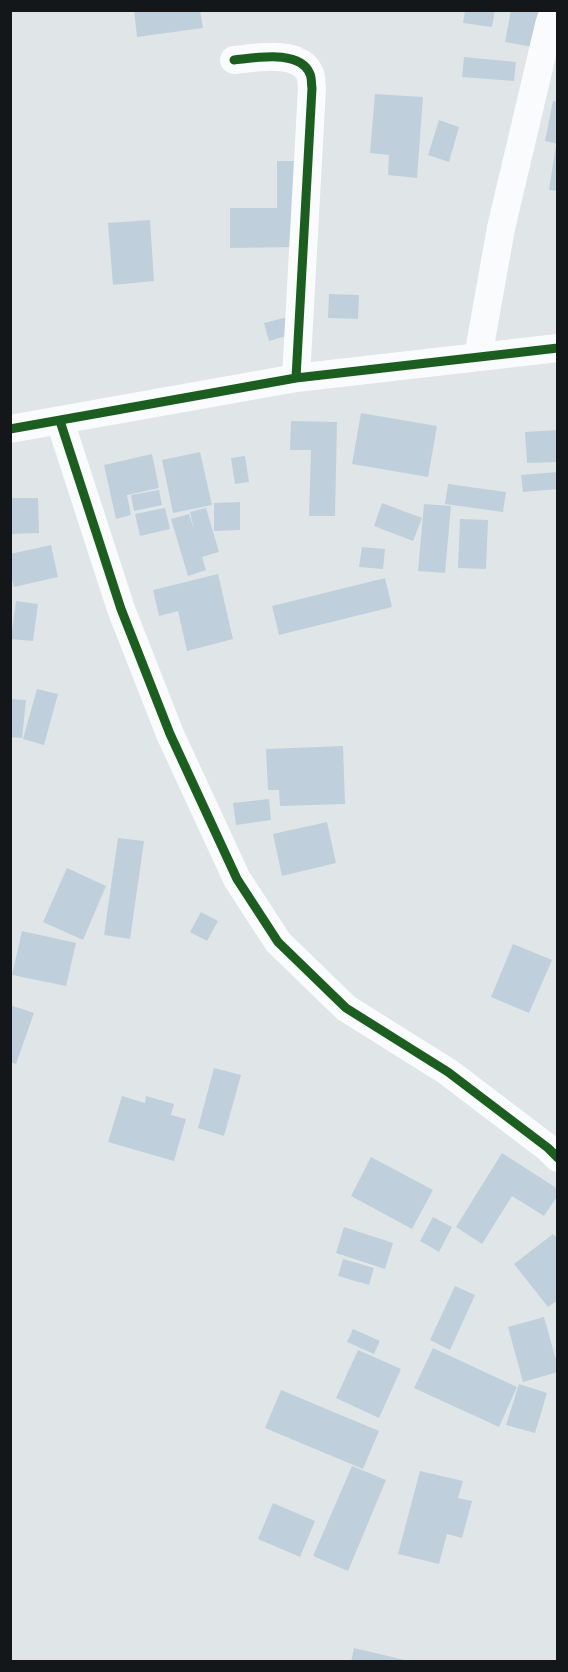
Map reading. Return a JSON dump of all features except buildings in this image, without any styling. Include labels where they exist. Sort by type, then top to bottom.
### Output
[{"type":"street","points":[[478,357],[501,228],[533,88],[554,10]]},
{"type":"street","points":[[234,60],[278,56],[299,62],[310,73],[312,88],[296,378]]},
{"type":"street","points":[[10,429],[296,378],[558,348]]},
{"type":"street","points":[[60,421],[122,609],[170,734],[237,879],[278,942],[346,1008],[448,1072],[558,1158]]},
{"type":"cycle path","points":[[234,60],[265,57],[287,58],[305,66],[311,77],[296,378]]},
{"type":"cycle path","points":[[10,429],[296,378],[558,348]]},
{"type":"cycle path","points":[[60,421],[121,609],[170,734],[237,879],[278,942],[346,1008],[448,1072],[558,1158]]}]
